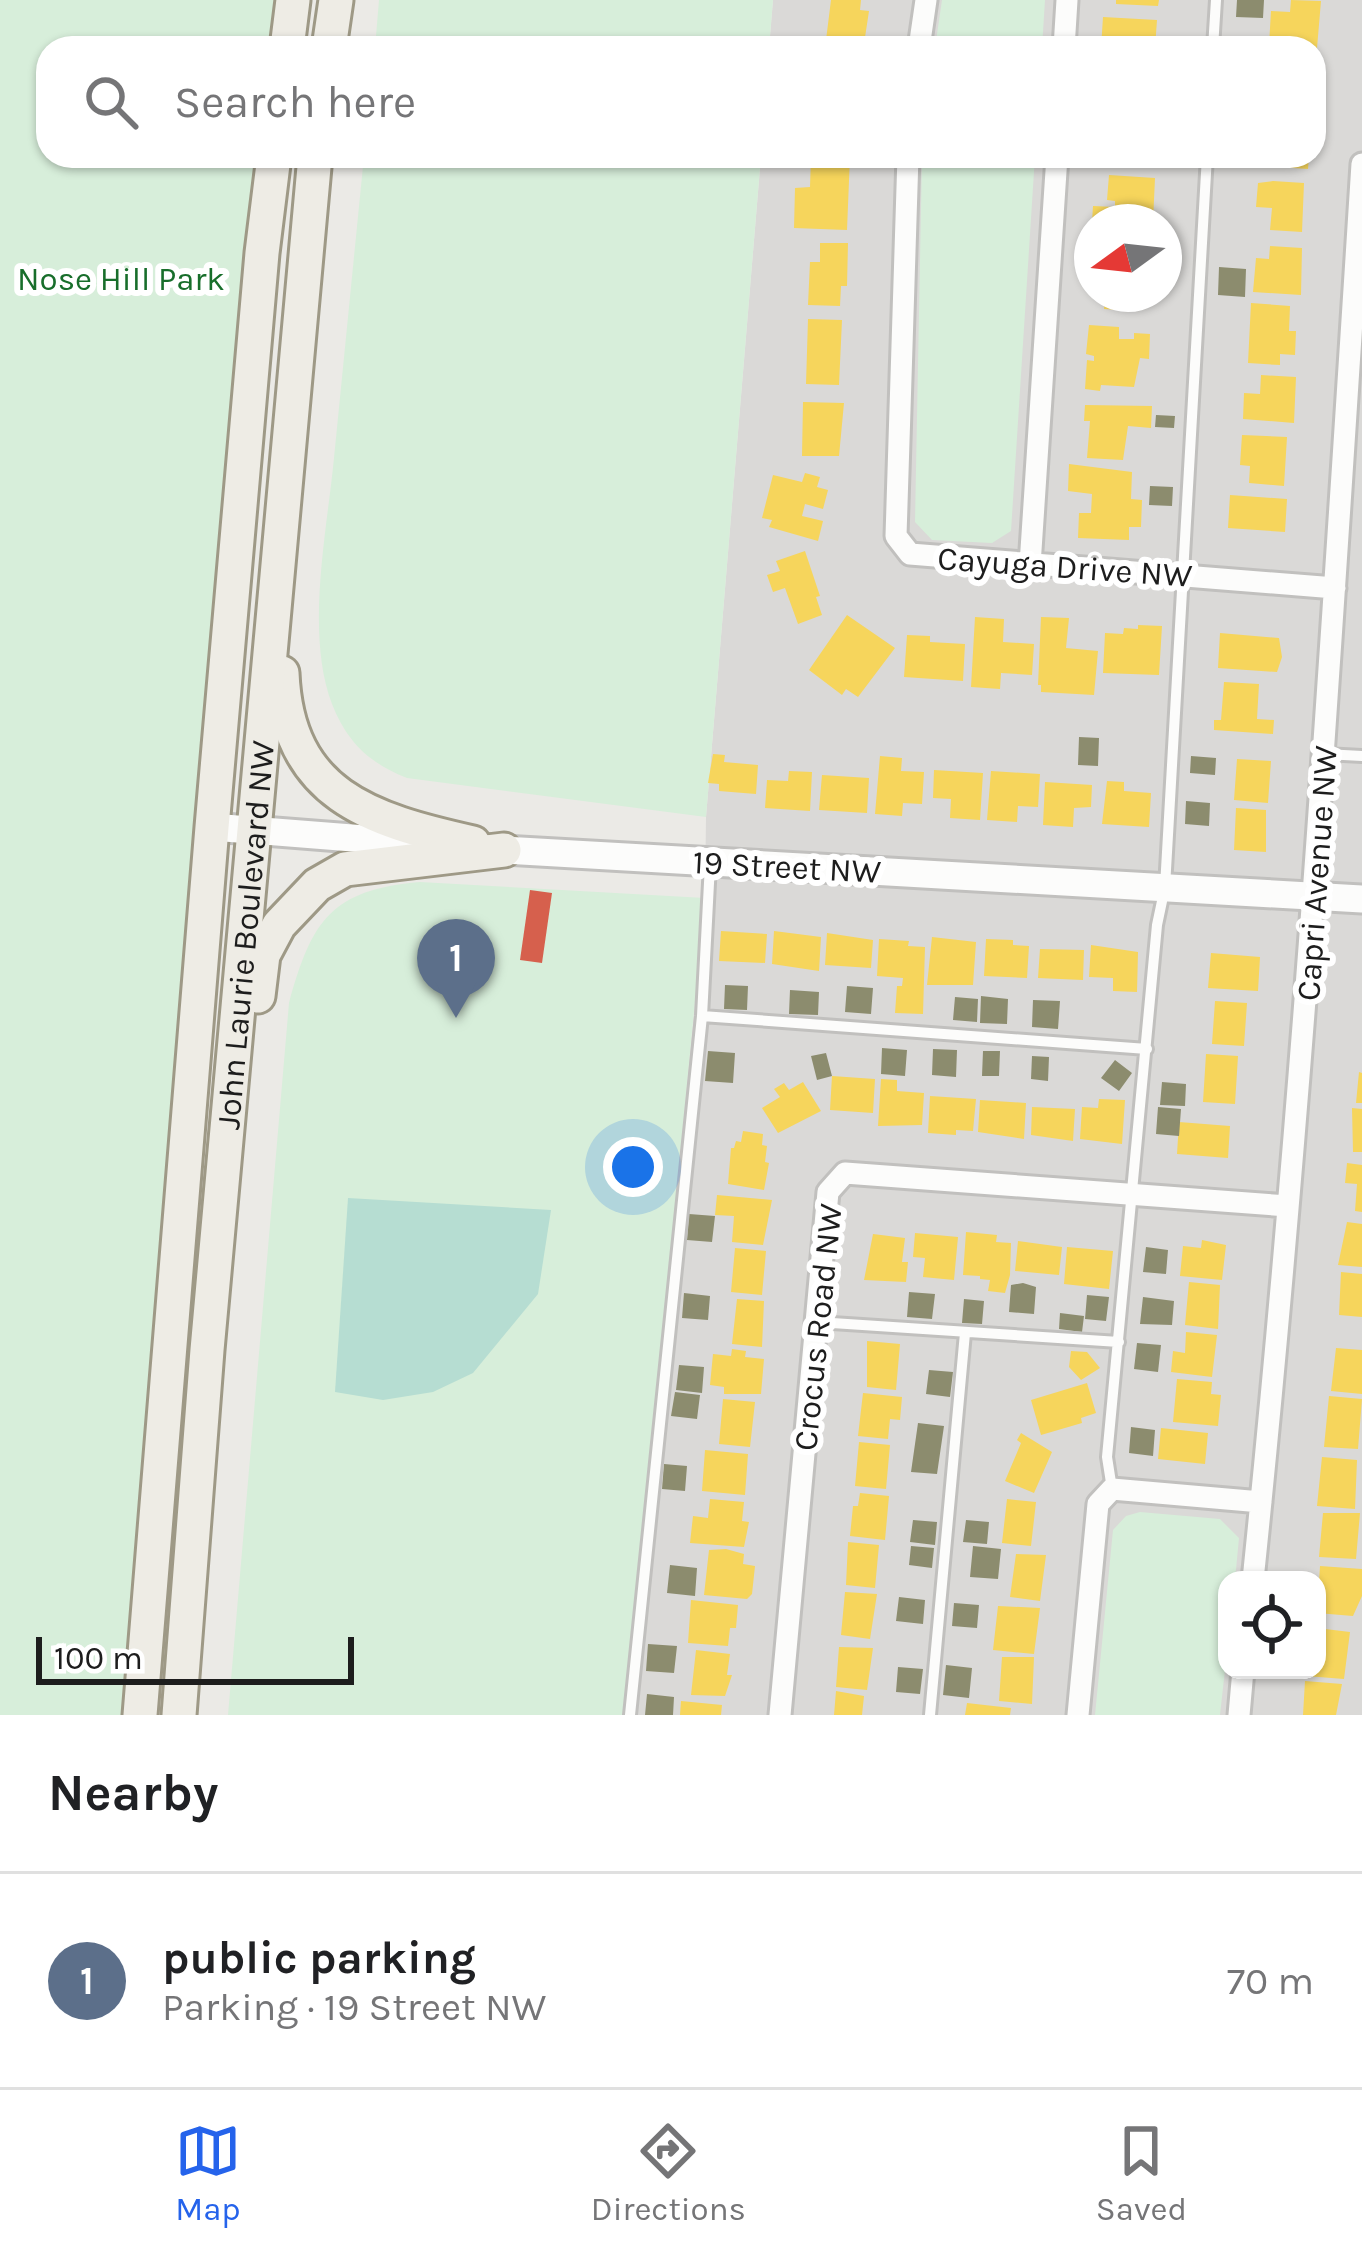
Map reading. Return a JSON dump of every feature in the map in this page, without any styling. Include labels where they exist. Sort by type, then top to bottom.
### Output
[{"type":"main road","points":[[288,36],[293,0]]},
{"type":"main road","points":[[331,36],[336,0]]},
{"type":"main road","name":"John Laurie Boulevard NW","points":[[140,1715],[212,827],[273,168]]},
{"type":"main road","name":"John Laurie Boulevard NW","points":[[179,1715],[207,1351],[314,168]]},
{"type":"main road","points":[[280,542],[283,699],[304,759],[351,806],[405,828],[504,850]]},
{"type":"main road","points":[[207,1351],[227,1253],[263,956],[279,926],[317,885],[345,868],[504,850]]},
{"type":"street","points":[[922,36],[926,0]]},
{"type":"street","points":[[1065,36],[1067,0]]},
{"type":"street","name":"Capri Avenue NW","points":[[1253,1571],[1315,896],[1362,164]]},
{"type":"street","name":"Cayuga Drive NW","points":[[908,168],[896,536],[910,554],[1335,588]]},
{"type":"street","points":[[1030,565],[1056,168]]},
{"type":"street","name":"19 Street NW","points":[[212,827],[504,850],[1362,899]]},
{"type":"street","name":"Crocus Road NW","points":[[780,1715],[827,1192],[844,1173],[1288,1206]]},
{"type":"street","points":[[1078,1715],[1098,1504],[1112,1489],[1261,1502]]},
{"type":"street","points":[[1239,1715],[1242,1679]]},
{"type":"lane","points":[[1214,36],[1216,0]]},
{"type":"lane","points":[[1112,1489],[1107,1456],[1165,887],[1206,168]]},
{"type":"lane","points":[[1325,754],[1362,757]]},
{"type":"lane","points":[[630,1715],[702,1016],[710,862]]},
{"type":"lane","points":[[702,1016],[1147,1049]]},
{"type":"lane","points":[[817,1322],[1119,1342]]},
{"type":"lane","points":[[930,1715],[965,1333]]},
{"type":"shaded area","points":[[773,0],[1362,0],[1362,1715],[626,1715],[705,898],[706,817],[760,168],[1326,168],[1326,36],[770,36]]},
{"type":"green space","name":"Nose Hill Park","points":[[0,0],[276,0],[270,36],[36,36],[36,168],[257,168],[123,1715],[0,1715]]},
{"type":"green space","points":[[379,0],[773,0],[770,36],[376,36]]},
{"type":"green space","points":[[942,0],[1045,0],[1043,36],[937,36]]},
{"type":"green space","points":[[363,168],[760,168],[706,817],[407,778],[361,750],[332,704],[320,646],[320,582]]},
{"type":"green space","points":[[922,168],[1034,168],[1011,531],[992,543],[932,540],[915,522]]},
{"type":"green space","points":[[420,882],[705,898],[626,1715],[228,1715],[289,1003],[307,950],[330,914],[365,893]]},
{"type":"green space","points":[[348,1198],[551,1210],[538,1294],[473,1373],[433,1392],[383,1400],[335,1392]]},
{"type":"green space","points":[[1140,1512],[1220,1519],[1239,1538],[1236,1571],[1218,1571],[1218,1679],[1224,1679],[1220,1715],[1095,1715],[1113,1530],[1126,1516]]},
{"type":"building: Homes","points":[[831,0],[861,0],[860,10],[869,11],[865,36],[826,36]]},
{"type":"building: Homes","points":[[1116,0],[1159,0],[1158,6],[1116,4]]},
{"type":"building: Homes","points":[[1291,0],[1321,1],[1318,36],[1270,36],[1271,11],[1290,12]]},
{"type":"building: Homes","points":[[1103,17],[1157,20],[1156,36],[1102,36]]},
{"type":"building: Homes","points":[[811,168],[850,168],[847,230],[794,228],[795,188],[810,187]]},
{"type":"building: Homes","points":[[1109,175],[1155,178],[1154,204],[1107,200]]},
{"type":"building: Homes","points":[[1258,183],[1304,183],[1302,232],[1270,230],[1272,208],[1256,207]]},
{"type":"building: Homes","points":[[820,243],[848,243],[847,286],[841,286],[840,306],[808,305],[810,262],[820,262]]},
{"type":"building: Homes","points":[[1270,246],[1302,248],[1301,295],[1253,292],[1256,258],[1269,259]]},
{"type":"building: Homes","points":[[1251,303],[1290,306],[1295,355],[1280,354],[1280,365],[1248,363]]},
{"type":"building: Homes","points":[[808,319],[842,320],[839,385],[806,384]]},
{"type":"building: Homes","points":[[1089,325],[1119,327],[1119,339],[1150,334],[1149,359],[1140,358],[1134,387],[1085,389],[1087,360],[1094,361],[1094,356],[1086,354]]},
{"type":"building: Homes","points":[[1261,375],[1296,377],[1294,423],[1243,419],[1244,393],[1260,394]]},
{"type":"building: Homes","points":[[803,402],[844,403],[839,456],[802,456]]},
{"type":"building: Homes","points":[[1085,405],[1152,406],[1151,428],[1128,426],[1123,460],[1087,458],[1090,421],[1084,421]]},
{"type":"building: Homes","points":[[1242,435],[1287,437],[1284,486],[1249,483],[1250,466],[1240,465]]},
{"type":"building: Homes","points":[[1069,464],[1132,472],[1131,499],[1142,500],[1141,527],[1129,527],[1129,540],[1078,538],[1079,513],[1091,513],[1092,494],[1068,491]]},
{"type":"building: Homes","points":[[805,473],[820,477],[817,487],[828,490],[823,509],[805,504],[802,516],[823,521],[818,541],[769,527],[772,520],[762,518],[773,475],[802,482]]},
{"type":"building: Homes","points":[[1230,495],[1287,499],[1285,532],[1228,528]]},
{"type":"building: Homes","points":[[805,551],[822,615],[798,624],[785,588],[773,592],[767,575],[780,571],[776,561]]},
{"type":"building: Homes","points":[[847,615],[895,648],[858,697],[846,689],[842,695],[809,670]]},
{"type":"building: Homes","points":[[975,617],[1004,619],[1003,642],[1034,644],[1032,675],[1001,673],[1000,689],[971,687]]},
{"type":"building: Homes","points":[[1041,617],[1069,618],[1066,648],[1098,651],[1094,695],[1041,692]]},
{"type":"building: Homes","points":[[1138,625],[1162,626],[1159,675],[1103,673],[1105,633],[1123,634],[1124,628],[1138,629]]},
{"type":"building: Homes","points":[[1220,633],[1279,638],[1282,657],[1277,672],[1218,668]]},
{"type":"building: Homes","points":[[907,635],[965,644],[963,681],[904,677]]},
{"type":"building: Homes","points":[[1224,682],[1259,684],[1257,719],[1274,720],[1273,734],[1214,730],[1214,720],[1221,720]]},
{"type":"building: Homes","points":[[713,754],[725,755],[724,762],[758,765],[756,794],[719,791],[719,784],[708,783]]},
{"type":"building: Homes","points":[[880,756],[902,758],[901,771],[924,772],[922,804],[903,803],[902,816],[875,814]]},
{"type":"building: Homes","points":[[1237,759],[1271,761],[1268,803],[1234,800]]},
{"type":"building: Homes","points":[[934,770],[983,773],[980,820],[950,818],[951,799],[933,798]]},
{"type":"building: Homes","points":[[789,771],[812,772],[810,811],[765,808],[767,780],[788,781]]},
{"type":"building: Homes","points":[[991,771],[1040,774],[1038,807],[1018,806],[1017,822],[987,820]]},
{"type":"building: Homes","points":[[822,775],[869,778],[867,813],[819,810]]},
{"type":"building: Homes","points":[[1107,781],[1124,782],[1124,791],[1151,793],[1149,827],[1102,824]]},
{"type":"building: Homes","points":[[1045,782],[1092,785],[1091,807],[1074,808],[1073,827],[1043,825]]},
{"type":"building: Homes","points":[[1236,808],[1266,810],[1266,852],[1234,850]]},
{"type":"building: Homes","points":[[721,931],[767,934],[765,963],[719,961]]},
{"type":"building: Homes","points":[[774,931],[821,937],[819,971],[772,964]]},
{"type":"building: Homes","points":[[827,933],[873,940],[871,968],[825,965]]},
{"type":"building: Homes","points":[[932,937],[976,942],[973,985],[927,985]]},
{"type":"building: Homes","points":[[879,939],[925,947],[923,1014],[895,1013],[897,986],[902,986],[903,978],[877,976]]},
{"type":"building: Homes","points":[[986,939],[1029,946],[1027,978],[984,976]]},
{"type":"building: Homes","points":[[1091,945],[1138,952],[1137,992],[1113,991],[1113,978],[1089,977]]},
{"type":"building: Homes","points":[[1040,949],[1084,950],[1083,980],[1038,978]]},
{"type":"building: Homes","points":[[1211,953],[1260,957],[1258,991],[1208,988]]},
{"type":"building: Homes","points":[[1215,1001],[1247,1003],[1244,1046],[1212,1044]]},
{"type":"building: Homes","points":[[1206,1054],[1238,1056],[1235,1104],[1203,1102]]},
{"type":"building: Homes","points":[[1359,1072],[1362,1103],[1356,1103]]},
{"type":"building: Homes","points":[[832,1076],[875,1079],[873,1113],[830,1110]]},
{"type":"building: Homes","points":[[881,1079],[897,1080],[897,1091],[924,1093],[922,1125],[878,1126]]},
{"type":"building: Homes","points":[[803,1082],[821,1111],[778,1133],[762,1108],[780,1097],[774,1089],[784,1083],[789,1090]]},
{"type":"building: Homes","points":[[930,1096],[976,1099],[973,1131],[928,1133]]},
{"type":"building: Homes","points":[[1099,1099],[1125,1100],[1122,1144],[1080,1139],[1082,1107],[1098,1108]]},
{"type":"building: Homes","points":[[980,1100],[1026,1103],[1024,1139],[978,1132]]},
{"type":"building: Homes","points":[[1032,1107],[1075,1109],[1073,1141],[1031,1135]]},
{"type":"building: Homes","points":[[1352,1108],[1362,1109],[1362,1152],[1353,1152]]},
{"type":"building: Homes","points":[[1179,1122],[1230,1126],[1228,1158],[1177,1154]]},
{"type":"building: Homes","points":[[743,1131],[763,1134],[765,1162],[769,1163],[764,1190],[728,1184],[731,1148],[741,1142]]},
{"type":"building: Homes","points":[[1347,1163],[1362,1165],[1362,1212],[1355,1211],[1357,1184],[1345,1183]]},
{"type":"building: Homes","points":[[717,1195],[772,1200],[763,1245],[732,1242],[734,1216],[715,1215]]},
{"type":"building: Homes","points":[[1347,1222],[1362,1224],[1362,1267],[1338,1265]]},
{"type":"building: Homes","points":[[966,1232],[997,1235],[996,1242],[1011,1243],[1005,1293],[988,1291],[990,1280],[963,1275]]},
{"type":"building: Homes","points":[[915,1233],[958,1237],[954,1280],[923,1277],[925,1258],[913,1257]]},
{"type":"building: Homes","points":[[873,1234],[905,1238],[906,1282],[864,1280]]},
{"type":"building: Homes","points":[[1202,1240],[1226,1245],[1222,1280],[1180,1276],[1183,1246],[1201,1248]]},
{"type":"building: Homes","points":[[1018,1241],[1062,1247],[1059,1275],[1015,1271]]},
{"type":"building: Homes","points":[[1067,1247],[1113,1251],[1109,1289],[1064,1284]]},
{"type":"building: Homes","points":[[735,1248],[766,1251],[762,1295],[731,1292]]},
{"type":"building: Homes","points":[[1341,1272],[1362,1274],[1362,1317],[1339,1315]]},
{"type":"building: Homes","points":[[1189,1282],[1220,1285],[1218,1329],[1185,1325]]},
{"type":"building: Homes","points":[[737,1299],[764,1301],[762,1347],[732,1344]]},
{"type":"building: Homes","points":[[1186,1332],[1217,1335],[1212,1377],[1171,1372],[1173,1351],[1185,1353]]},
{"type":"building: Homes","points":[[867,1341],[900,1344],[896,1390],[867,1387]]},
{"type":"building: Homes","points":[[1336,1348],[1362,1350],[1362,1394],[1331,1391]]},
{"type":"building: Homes","points":[[732,1349],[746,1351],[745,1357],[764,1359],[761,1394],[724,1394],[724,1387],[710,1385],[713,1354],[731,1356]]},
{"type":"building: Homes","points":[[1071,1351],[1087,1352],[1100,1368],[1081,1380],[1069,1367]]},
{"type":"building: Homes","points":[[1177,1379],[1212,1382],[1211,1394],[1221,1395],[1218,1426],[1173,1422]]},
{"type":"building: Homes","points":[[1087,1383],[1096,1413],[1081,1418],[1082,1423],[1041,1435],[1031,1400]]},
{"type":"building: Homes","points":[[863,1393],[902,1397],[900,1420],[890,1419],[888,1439],[858,1436]]},
{"type":"building: Homes","points":[[1329,1396],[1362,1399],[1358,1449],[1324,1447]]},
{"type":"building: Homes","points":[[723,1399],[755,1402],[750,1447],[719,1444]]},
{"type":"building: Homes","points":[[1161,1428],[1208,1433],[1205,1464],[1158,1459]]},
{"type":"building: Homes","points":[[1021,1433],[1052,1452],[1034,1493],[1005,1481]]},
{"type":"building: Homes","points":[[859,1442],[890,1445],[886,1489],[855,1486]]},
{"type":"building: Homes","points":[[705,1450],[748,1454],[745,1495],[702,1491]]},
{"type":"building: Homes","points":[[1322,1457],[1357,1460],[1355,1509],[1317,1506]]},
{"type":"building: Homes","points":[[860,1493],[889,1496],[885,1540],[850,1536],[853,1506],[858,1506]]},
{"type":"building: Homes","points":[[710,1499],[744,1502],[742,1521],[749,1522],[744,1547],[690,1543],[693,1516],[708,1518]]},
{"type":"building: Homes","points":[[1007,1499],[1036,1502],[1031,1546],[1002,1543]]},
{"type":"building: Homes","points":[[1323,1513],[1360,1513],[1356,1559],[1319,1557]]},
{"type":"building: Homes","points":[[848,1542],[879,1545],[875,1588],[846,1585]]},
{"type":"building: Homes","points":[[709,1550],[744,1554],[743,1564],[755,1566],[752,1594],[747,1599],[704,1595]]},
{"type":"building: Homes","points":[[1016,1554],[1046,1555],[1040,1601],[1010,1597]]},
{"type":"building: Homes","points":[[1320,1566],[1362,1569],[1362,1596],[1353,1616],[1326,1614],[1326,1571],[1320,1571]]},
{"type":"building: Homes","points":[[845,1592],[877,1594],[870,1639],[841,1635]]},
{"type":"building: Homes","points":[[691,1600],[738,1605],[728,1646],[688,1643]]},
{"type":"building: Homes","points":[[998,1606],[1040,1608],[1034,1654],[993,1650]]},
{"type":"building: Homes","points":[[1326,1629],[1350,1632],[1344,1679],[1326,1678]]},
{"type":"building: Homes","points":[[839,1647],[873,1648],[867,1690],[836,1687]]},
{"type":"building: Homes","points":[[696,1650],[730,1654],[727,1675],[732,1675],[725,1696],[691,1695]]},
{"type":"building: Homes","points":[[1002,1657],[1034,1657],[1032,1704],[999,1701]]},
{"type":"building: Homes","points":[[1305,1681],[1342,1684],[1336,1715],[1303,1715]]},
{"type":"building: Homes","points":[[836,1691],[864,1696],[862,1715],[834,1715]]},
{"type":"building: Homes","points":[[681,1701],[722,1705],[721,1715],[680,1715]]},
{"type":"building: Homes","points":[[967,1703],[1011,1708],[1010,1715],[965,1715]]},
{"type":"building: Shops","points":[[530,890],[552,893],[542,963],[520,960]]},
{"type":"building: Industry","points":[[1237,0],[1264,0],[1263,18],[1236,17]]},
{"type":"building: Industry","points":[[1219,267],[1246,269],[1245,297],[1218,295]]},
{"type":"building: Industry","points":[[1156,415],[1175,416],[1174,428],[1155,427]]},
{"type":"building: Industry","points":[[1150,486],[1173,487],[1172,506],[1149,505]]},
{"type":"building: Industry","points":[[1079,737],[1099,738],[1098,766],[1078,765]]},
{"type":"building: Industry","points":[[1191,756],[1216,758],[1215,775],[1190,773]]},
{"type":"building: Industry","points":[[1186,801],[1210,803],[1209,826],[1185,824]]},
{"type":"building: Industry","points":[[725,985],[748,986],[747,1010],[724,1009]]},
{"type":"building: Industry","points":[[847,986],[873,988],[871,1014],[845,1012]]},
{"type":"building: Industry","points":[[790,990],[819,992],[818,1015],[789,1014]]},
{"type":"building: Industry","points":[[981,996],[1008,999],[1007,1024],[980,1023]]},
{"type":"building: Industry","points":[[955,997],[978,999],[977,1022],[953,1020]]},
{"type":"building: Industry","points":[[1033,1000],[1060,1001],[1058,1029],[1032,1027]]},
{"type":"building: Industry","points":[[882,1048],[907,1050],[905,1076],[881,1074]]},
{"type":"building: Industry","points":[[933,1049],[957,1050],[956,1077],[932,1075]]},
{"type":"building: Industry","points":[[708,1051],[735,1053],[733,1083],[705,1081]]},
{"type":"building: Industry","points":[[983,1051],[1000,1051],[999,1076],[982,1076]]},
{"type":"building: Industry","points":[[826,1053],[832,1076],[817,1080],[811,1056]]},
{"type":"building: Industry","points":[[1032,1056],[1049,1057],[1048,1081],[1031,1079]]},
{"type":"building: Industry","points":[[1115,1060],[1132,1073],[1119,1091],[1101,1078]]},
{"type":"building: Industry","points":[[1162,1082],[1186,1084],[1185,1106],[1160,1105]]},
{"type":"building: Industry","points":[[1158,1107],[1181,1109],[1179,1136],[1156,1134]]},
{"type":"building: Industry","points":[[689,1214],[715,1216],[712,1242],[687,1240]]},
{"type":"building: Industry","points":[[1146,1247],[1168,1250],[1166,1274],[1143,1272]]},
{"type":"building: Industry","points":[[1011,1285],[1036,1287],[1034,1314],[1009,1312]]},
{"type":"building: Industry","points":[[909,1292],[935,1294],[932,1319],[907,1317]]},
{"type":"building: Industry","points":[[684,1293],[710,1296],[708,1320],[682,1318]]},
{"type":"building: Industry","points":[[1087,1295],[1109,1297],[1106,1321],[1085,1319]]},
{"type":"building: Industry","points":[[1143,1297],[1174,1301],[1172,1325],[1140,1324]]},
{"type":"building: Industry","points":[[964,1299],[984,1301],[982,1324],[962,1323]]},
{"type":"building: Industry","points":[[1060,1313],[1084,1316],[1082,1332],[1059,1329]]},
{"type":"building: Industry","points":[[1137,1343],[1161,1345],[1158,1372],[1134,1369]]},
{"type":"building: Industry","points":[[679,1365],[704,1367],[702,1393],[676,1390]]},
{"type":"building: Industry","points":[[929,1370],[953,1372],[950,1397],[926,1394]]},
{"type":"building: Industry","points":[[675,1392],[700,1395],[697,1419],[671,1416]]},
{"type":"building: Industry","points":[[918,1423],[944,1426],[937,1474],[911,1472]]},
{"type":"building: Industry","points":[[1131,1427],[1155,1430],[1153,1456],[1129,1453]]},
{"type":"building: Industry","points":[[664,1464],[687,1466],[685,1491],[662,1489]]},
{"type":"building: Industry","points":[[913,1520],[937,1522],[935,1545],[910,1542]]},
{"type":"building: Industry","points":[[966,1520],[989,1522],[987,1544],[963,1542]]},
{"type":"building: Industry","points":[[911,1546],[934,1548],[932,1568],[909,1565]]},
{"type":"building: Industry","points":[[973,1546],[1001,1549],[998,1579],[970,1577]]},
{"type":"building: Industry","points":[[670,1565],[697,1568],[695,1596],[667,1593]]},
{"type":"building: Industry","points":[[899,1597],[925,1600],[923,1624],[896,1621]]},
{"type":"building: Industry","points":[[954,1603],[979,1605],[977,1628],[952,1626]]},
{"type":"building: Industry","points":[[648,1644],[677,1646],[674,1673],[646,1671]]},
{"type":"building: Industry","points":[[946,1665],[972,1668],[969,1698],[943,1695]]},
{"type":"building: Industry","points":[[898,1667],[923,1669],[920,1694],[896,1692]]},
{"type":"building: Industry","points":[[647,1694],[674,1697],[673,1715],[645,1715]]},
{"type":"place","name":"public parking","points":[[456,1018]]}]
